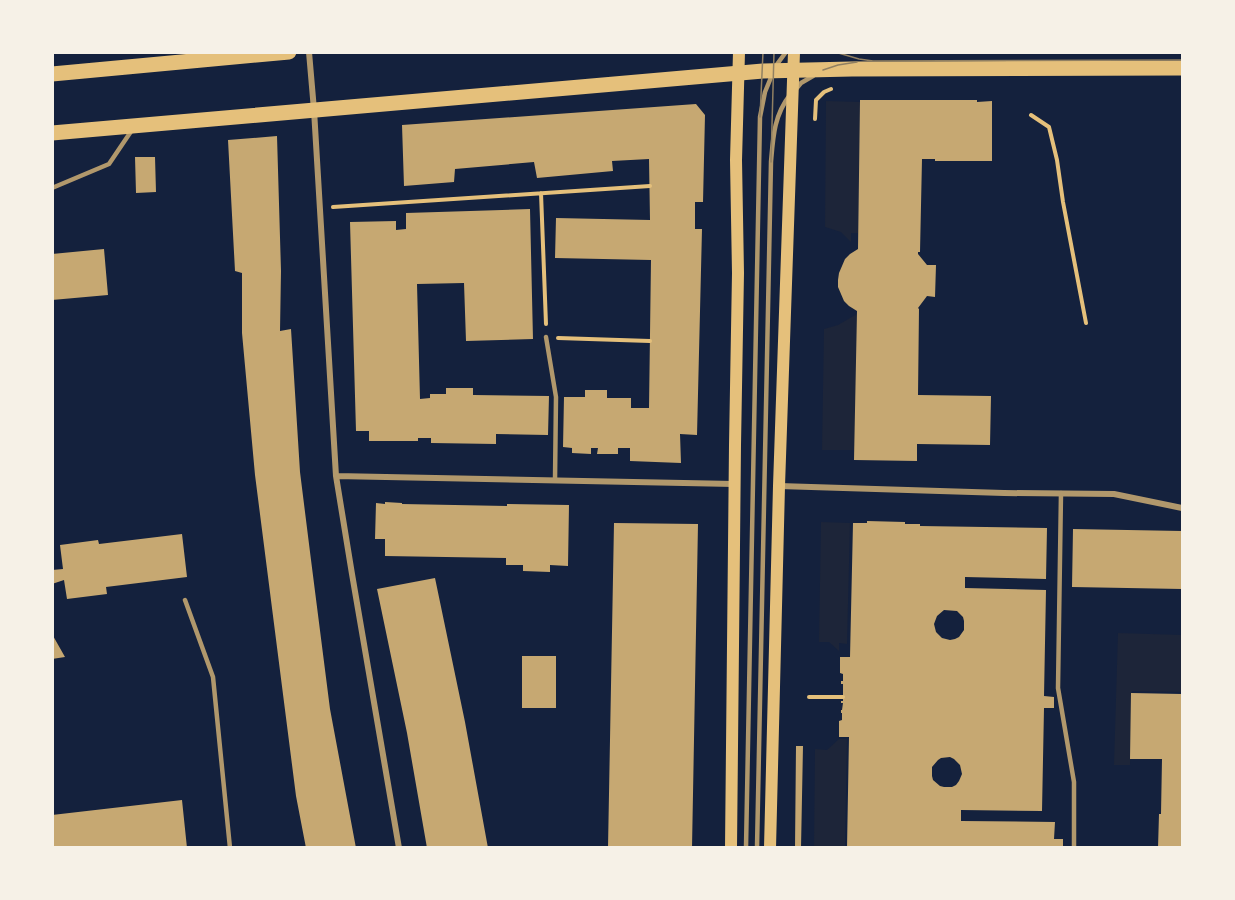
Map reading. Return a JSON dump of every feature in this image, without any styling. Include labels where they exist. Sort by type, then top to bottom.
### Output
[{"type":"main road","points":[[52,74],[289,52]]},
{"type":"main road","points":[[731,848],[738,273],[736,159],[739,52]]},
{"type":"main road","points":[[770,848],[794,52]]},
{"type":"main road","points":[[52,133],[738,73],[793,70],[1182,68]]},
{"type":"street","points":[[309,52],[336,476],[399,848]]},
{"type":"street","points":[[336,476],[735,484]]},
{"type":"street","points":[[780,486],[1114,494],[1182,508]]},
{"type":"lane","points":[[746,848],[760,117],[765,92],[786,52]]},
{"type":"lane","points":[[757,848],[771,162],[777,118],[783,106],[801,83],[823,70]]},
{"type":"lane","points":[[52,188],[109,164],[135,125]]},
{"type":"lane","points":[[546,337],[556,397],[555,480]]},
{"type":"lane","points":[[1061,493],[1058,688],[1074,782],[1074,848]]},
{"type":"lane","points":[[185,600],[213,677],[230,848]]},
{"type":"path","points":[[815,119],[816,100],[835,88]]},
{"type":"path","points":[[1031,115],[1049,127],[1086,323]]},
{"type":"path","points":[[345,206],[650,186]]},
{"type":"path","points":[[541,193],[546,337],[650,341]]},
{"type":"path","points":[[809,697],[843,697]]},
{"type":"shaded area","points":[[826,101],[860,102],[858,233],[851,233],[851,242],[841,232],[825,227]]},
{"type":"shaded area","points":[[857,314],[855,450],[822,450],[824,329],[838,325]]},
{"type":"shaded area","points":[[821,522],[850,523],[847,644],[839,643],[839,651],[829,642],[819,642]]},
{"type":"shaded area","points":[[1118,633],[1182,635],[1182,692],[1132,691],[1130,765],[1114,765]]},
{"type":"shaded area","points":[[839,739],[847,739],[845,847],[814,847],[815,749],[827,750]]},
{"type":"building","points":[[860,100],[992,101],[992,161],[922,159],[920,252],[918,252],[927,265],[936,265],[935,297],[927,296],[918,308],[918,395],[991,396],[990,445],[917,444],[917,461],[854,460],[857,311],[844,301],[838,287],[838,280],[845,259],[858,249]]},
{"type":"building","points":[[696,104],[705,115],[703,202],[695,202],[695,229],[702,229],[697,435],[680,434],[681,463],[630,461],[630,448],[618,448],[618,454],[597,454],[598,448],[591,448],[591,454],[572,453],[572,448],[563,447],[564,397],[585,397],[585,390],[607,390],[607,398],[631,398],[631,408],[649,408],[651,260],[555,258],[556,218],[650,220],[649,159],[612,161],[613,171],[537,178],[534,162],[455,169],[454,182],[404,186],[402,125]]},
{"type":"building","points":[[277,136],[281,271],[280,331],[291,329],[300,472],[310,552],[330,709],[356,848],[306,848],[296,796],[255,475],[242,333],[242,273],[235,271],[228,140]]},
{"type":"building","points":[[135,157],[155,157],[156,192],[136,193]]},
{"type":"building","points":[[530,209],[533,339],[466,341],[464,283],[417,284],[420,399],[430,398],[430,394],[446,394],[446,388],[473,388],[473,395],[549,396],[548,435],[496,434],[496,444],[431,443],[431,438],[418,438],[418,441],[369,441],[369,431],[356,431],[350,222],[396,221],[396,230],[406,229],[406,213]]},
{"type":"building","points":[[104,249],[108,295],[52,300],[52,254]]},
{"type":"building","points":[[385,502],[507,506],[507,504],[569,505],[568,566],[550,565],[550,572],[523,571],[523,565],[506,565],[506,558],[385,556],[385,539],[375,539],[376,503],[385,504]]},
{"type":"building","points":[[867,521],[905,522],[905,524],[920,524],[920,526],[1047,528],[1046,579],[965,577],[965,588],[1046,590],[1044,696],[1054,697],[1054,708],[1044,708],[1042,811],[961,810],[961,821],[1055,822],[1054,839],[1063,839],[1063,848],[847,848],[849,737],[839,737],[839,721],[842,720],[843,703],[841,703],[843,701],[841,681],[843,681],[843,674],[840,673],[840,657],[850,657],[853,523],[867,523]],"holes":[[[944,610],[957,611],[963,617],[964,630],[955,639],[942,638],[936,632],[934,624],[937,616]],[[950,757],[960,765],[962,774],[956,785],[940,786],[933,780],[932,767],[941,758]]]},
{"type":"building","points":[[614,523],[698,524],[692,848],[608,848]]},
{"type":"building","points":[[1073,529],[1182,531],[1182,589],[1072,587]]},
{"type":"building","points":[[182,534],[187,577],[106,587],[107,594],[67,599],[64,580],[52,584],[52,570],[63,569],[60,545],[98,540],[99,544]]},
{"type":"building","points":[[435,578],[488,848],[427,848],[407,733],[377,589]]},
{"type":"building","points":[[52,634],[65,657],[52,659]]},
{"type":"building","points":[[522,656],[556,656],[556,708],[522,708]]},
{"type":"building","points":[[1131,693],[1182,694],[1182,848],[1158,848],[1162,759],[1130,759]]},
{"type":"building","points":[[796,746],[803,746],[801,848],[795,848]]},
{"type":"building","points":[[182,800],[187,848],[52,848],[52,815]]},
{"type":"tram line","points":[[760,117],[763,52]]},
{"type":"tram line","points":[[771,162],[774,52]]},
{"type":"tram line","points":[[835,52],[873,61],[1182,60]]},
{"type":"tram line","points":[[823,70],[857,62]]}]
